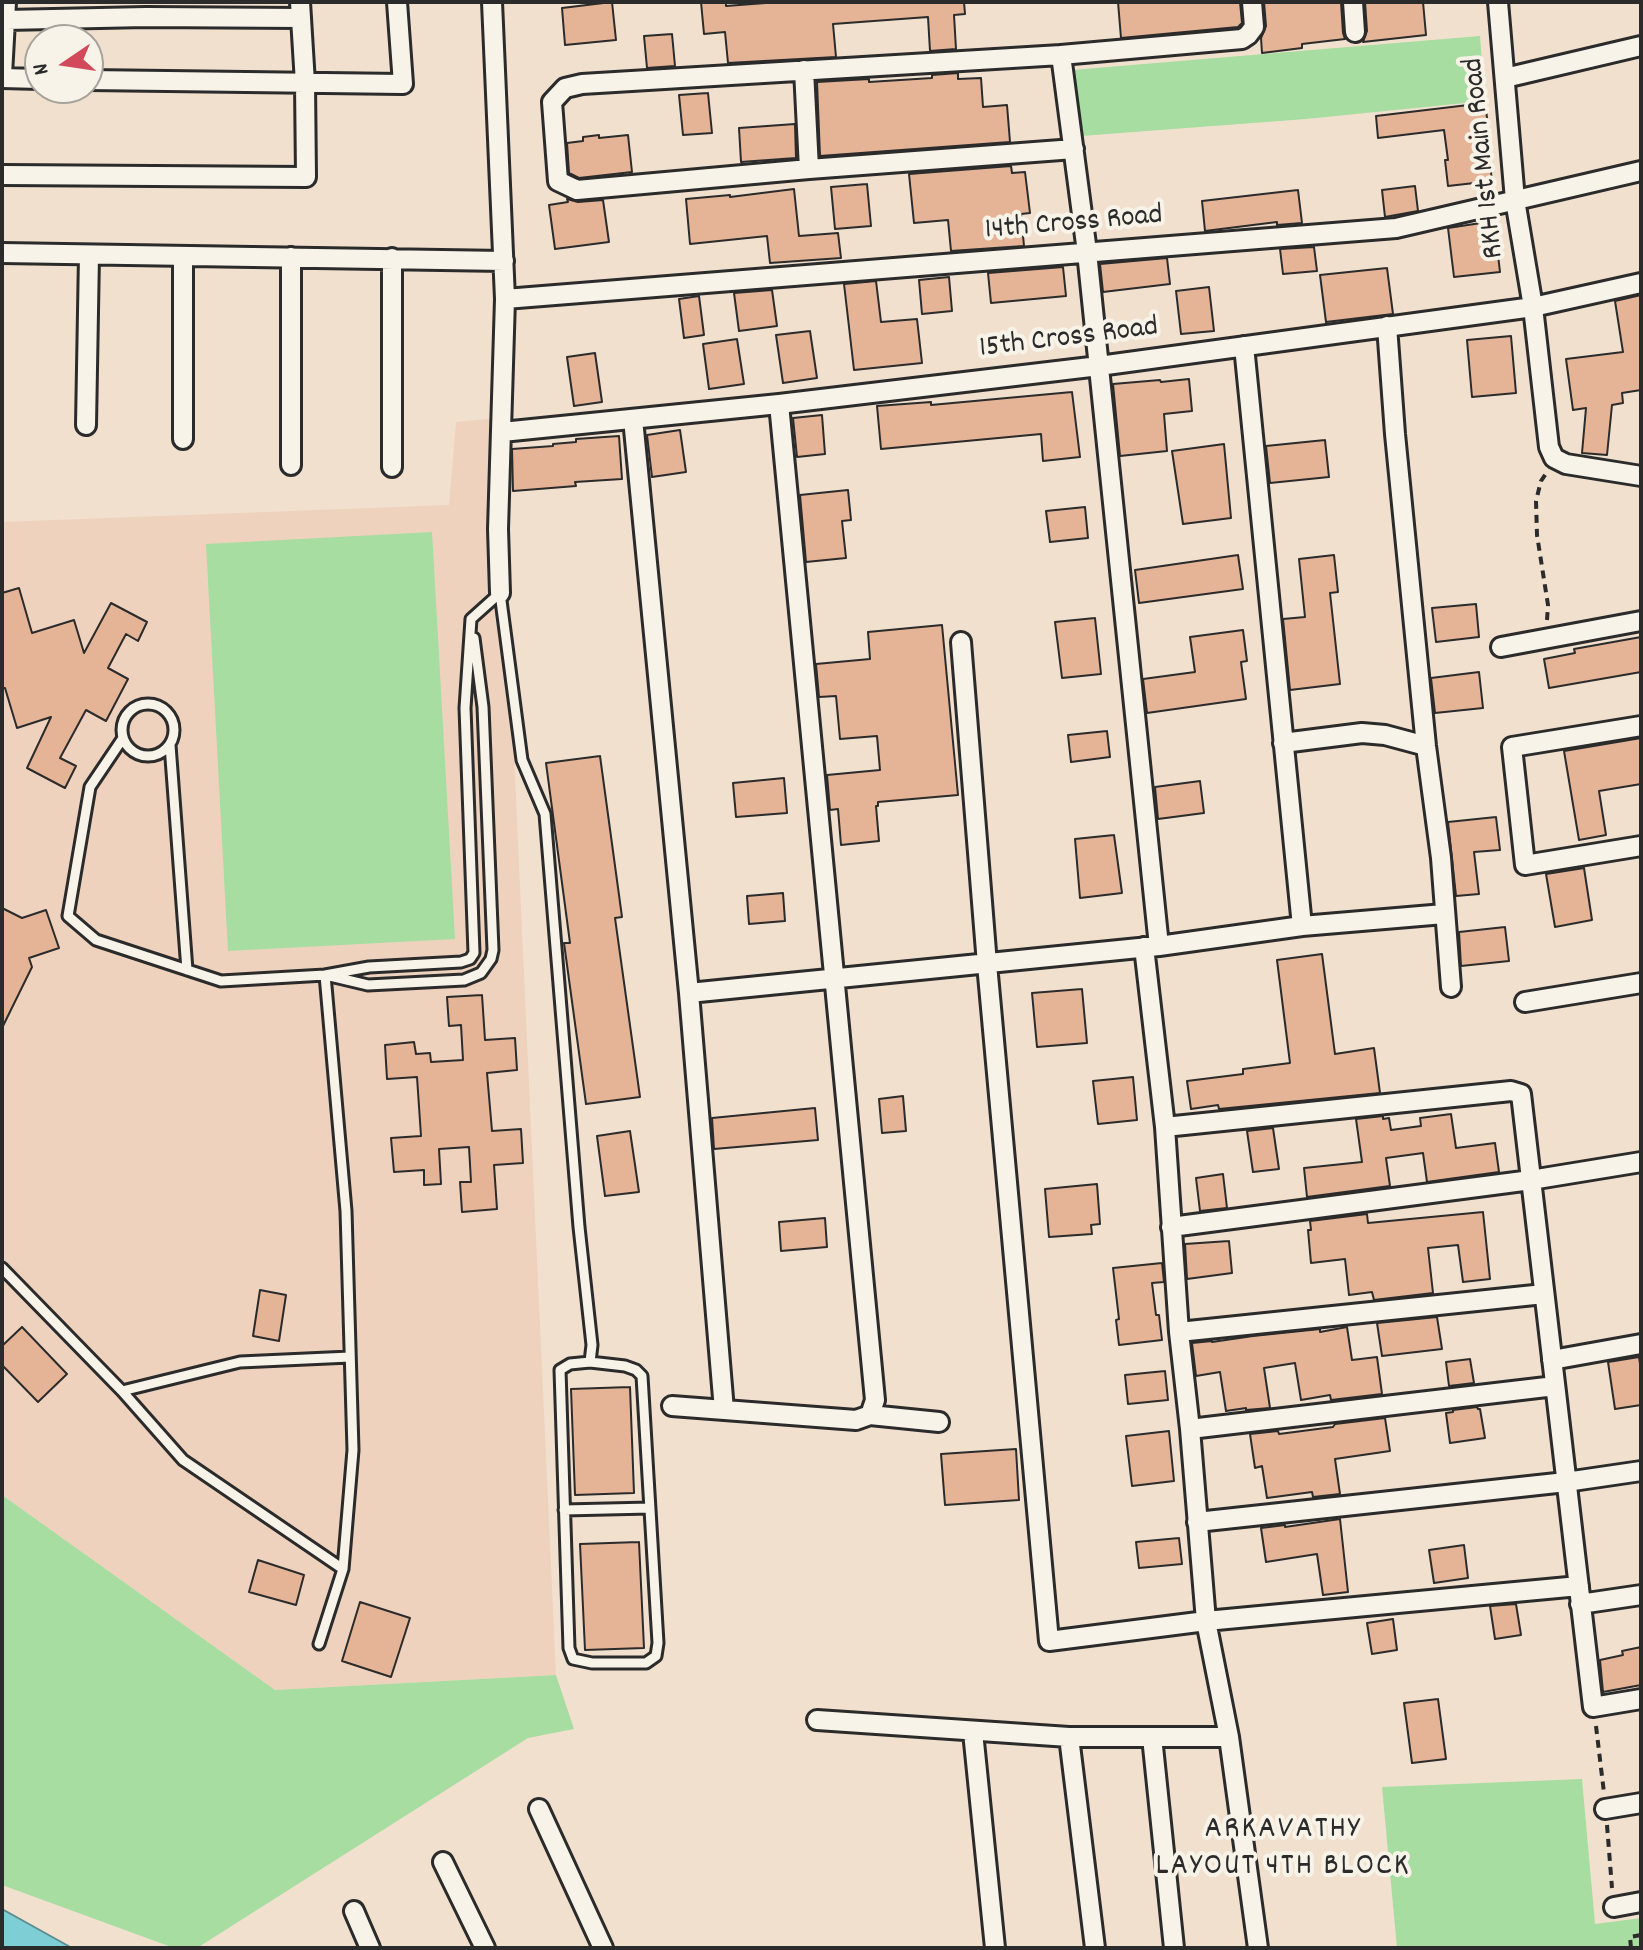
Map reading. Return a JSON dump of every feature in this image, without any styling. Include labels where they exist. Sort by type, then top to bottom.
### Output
[{"type":"street","points":[[104,80],[403,84],[397,2]]},
{"type":"street","points":[[492,2],[505,299],[498,529],[500,593]]},
{"type":"street","points":[[1074,149],[577,190],[558,181],[552,102],[565,88],[582,84],[1061,55],[1242,39],[1254,27],[1252,2]]},
{"type":"street","points":[[1353,2],[1355,32]]},
{"type":"street","name":"RKH 1st Main Road","points":[[1498,2],[1515,200],[1533,307],[1549,447],[1554,458],[1566,464]]},
{"type":"street","points":[[2,175],[306,177],[300,10],[146,17],[6,11],[2,77],[24,78]]},
{"type":"street","points":[[1505,78],[1641,46]]},
{"type":"street","points":[[1061,55],[1099,366],[1151,946],[1179,1332],[1206,1621],[1229,1737],[1258,1948]]},
{"type":"street","points":[[804,70],[809,169]]},
{"type":"street","name":"14th Cross Road","points":[[505,299],[1396,228],[1641,171]]},
{"type":"street","points":[[2,253],[504,261]]},
{"type":"street","points":[[86,425],[89,255]]},
{"type":"street","points":[[183,257],[183,439]]},
{"type":"street","points":[[291,257],[291,465]]},
{"type":"street","points":[[392,258],[392,467]]},
{"type":"street","name":"15th Cross Road","points":[[502,432],[779,404],[1099,366],[1533,307],[1641,283]]},
{"type":"street","points":[[1387,326],[1426,746],[1441,858],[1451,987]]},
{"type":"street","points":[[1244,346],[1302,926]]},
{"type":"street","points":[[779,404],[875,1400],[870,1415]]},
{"type":"street","points":[[633,419],[689,993],[724,1410]]},
{"type":"street","points":[[1566,464],[1641,476]]},
{"type":"street","points":[[1501,647],[1641,621]]},
{"type":"street","points":[[961,642],[1049,1641],[1206,1621],[1580,1595],[1641,1595]]},
{"type":"street","points":[[1641,726],[1512,747],[1525,865],[1641,846]]},
{"type":"street","points":[[1283,743],[1362,733],[1385,735],[1426,746]]},
{"type":"street","points":[[689,993],[987,964],[1302,926],[1444,914]]},
{"type":"street","points":[[1525,1002],[1641,983]]},
{"type":"street","points":[[1165,1127],[1511,1091],[1521,1094],[1593,1707],[1641,1699]]},
{"type":"street","points":[[1171,1227],[1531,1180],[1641,1162]]},
{"type":"street","points":[[1179,1332],[1544,1294]]},
{"type":"street","points":[[1552,1360],[1641,1344]]},
{"type":"street","points":[[1190,1429],[1555,1386]]},
{"type":"street","points":[[672,1406],[856,1420],[870,1415],[939,1422]]},
{"type":"street","points":[[1197,1522],[1641,1471]]},
{"type":"street","points":[[817,1720],[1069,1737],[1229,1737]]},
{"type":"street","points":[[973,1732],[995,1948]]},
{"type":"street","points":[[1069,1737],[1095,1948]]},
{"type":"street","points":[[1152,1737],[1174,1948]]},
{"type":"street","points":[[1605,1809],[1641,1803]]},
{"type":"street","points":[[539,1809],[603,1948]]},
{"type":"street","points":[[443,1862],[485,1948]]},
{"type":"street","points":[[1614,1907],[1641,1902]]},
{"type":"street","points":[[354,1911],[370,1948]]},
{"type":"lane","points":[[123,738],[90,787],[68,916],[96,940],[221,981],[325,975],[369,967],[470,959],[474,953],[465,708],[471,619],[500,593]]},
{"type":"lane","points":[[500,593],[522,760],[545,814],[579,1227],[592,1345],[590,1362]]},
{"type":"lane","points":[[325,975],[368,985],[464,980],[481,973],[491,959],[483,707],[471,619]]},
{"type":"lane","points":[[170,745],[157,755],[133,752],[123,738],[122,729],[128,713],[134,707],[152,704],[160,706],[172,719],[174,728],[170,745],[187,970]]},
{"type":"lane","points":[[319,1644],[343,1569],[353,1450],[346,1211],[325,975]]},
{"type":"lane","points":[[2,1268],[122,1391],[183,1460],[343,1569]]},
{"type":"lane","points":[[122,1391],[240,1362],[350,1357]]},
{"type":"lane","points":[[590,1362],[625,1366],[642,1376],[650,1508],[658,1643],[656,1656],[646,1663],[592,1663],[573,1659],[569,1648],[560,1370],[570,1364],[590,1362]]},
{"type":"lane","points":[[564,1510],[650,1508]]},
{"type":"path","points":[[1544,639],[1548,605],[1537,535],[1536,501],[1541,481],[1551,467],[1566,464]]},
{"type":"path","points":[[1631,1948],[1630,1937],[1641,1935]]},
{"type":"shaded area","points":[[510,417],[504,535],[556,1675],[275,1690],[2,1495],[2,522],[449,505],[456,422]]},
{"type":"green space","points":[[1480,36],[1485,101],[1306,119],[1081,136],[1072,70]]},
{"type":"green space","points":[[432,532],[455,939],[228,951],[206,544]]},
{"type":"green space","points":[[2,1495],[275,1690],[556,1675],[574,1729],[528,1738],[197,1948],[174,1948],[2,1885]]},
{"type":"green space","points":[[1582,1779],[1595,1924],[1641,1918],[1641,1948],[1397,1948],[1382,1787]]},
{"type":"water","points":[[2,1909],[72,1948],[2,1948]]},
{"type":"building","points":[[612,2],[616,40],[565,45],[562,8]]},
{"type":"building","points":[[701,2],[726,2],[726,6],[779,2],[964,2],[965,14],[954,15],[956,49],[930,51],[928,17],[833,24],[836,57],[728,63],[725,32],[704,34]]},
{"type":"building","points":[[1118,2],[1240,2],[1242,23],[1238,27],[1121,38]]},
{"type":"building","points":[[1264,2],[1341,2],[1345,39],[1262,53],[1261,38],[1266,26]]},
{"type":"building","points":[[1365,2],[1423,2],[1426,35],[1363,42],[1367,31]]},
{"type":"building","points":[[672,34],[675,66],[647,68],[644,36]]},
{"type":"building","points":[[958,73],[958,79],[981,78],[983,107],[1007,105],[1010,142],[820,156],[817,82],[932,78],[932,75]]},
{"type":"building","points":[[708,93],[712,133],[683,135],[679,95]]},
{"type":"building","points":[[1485,103],[1488,125],[1476,126],[1480,156],[1489,155],[1492,181],[1448,186],[1444,130],[1378,138],[1376,116]]},
{"type":"building","points":[[795,124],[796,158],[741,162],[739,128]]},
{"type":"building","points":[[599,135],[599,138],[628,135],[632,172],[579,178],[569,173],[567,143]]},
{"type":"building","points":[[1011,166],[1012,173],[1025,172],[1030,213],[1021,214],[1024,246],[951,251],[948,220],[914,223],[909,174]]},
{"type":"building","points":[[867,184],[871,226],[835,229],[831,187]]},
{"type":"building","points":[[1415,186],[1418,211],[1385,217],[1382,190]]},
{"type":"building","points":[[794,189],[799,236],[838,233],[841,258],[770,263],[767,236],[690,244],[686,199]]},
{"type":"building","points":[[1298,190],[1302,223],[1277,225],[1277,222],[1205,231],[1202,201]]},
{"type":"building","points":[[567,199],[578,202],[603,200],[609,242],[555,249],[549,205],[568,202]]},
{"type":"building","points":[[1494,221],[1500,272],[1454,277],[1448,228]]},
{"type":"building","points":[[1314,247],[1317,271],[1283,274],[1280,249]]},
{"type":"building","points":[[1167,258],[1170,284],[1103,292],[1100,264]]},
{"type":"building","points":[[1063,267],[1066,296],[991,303],[988,273]]},
{"type":"building","points":[[1387,268],[1393,314],[1326,322],[1320,275]]},
{"type":"building","points":[[949,277],[952,311],[922,314],[919,280]]},
{"type":"building","points":[[876,281],[881,322],[917,319],[922,363],[854,370],[844,284]]},
{"type":"building","points":[[1209,287],[1214,331],[1181,334],[1176,291]]},
{"type":"building","points":[[772,290],[777,326],[739,331],[734,293]]},
{"type":"building","points":[[1641,295],[1641,390],[1622,393],[1623,403],[1612,405],[1607,455],[1582,453],[1586,408],[1573,410],[1566,359],[1623,352],[1615,301]]},
{"type":"building","points":[[699,296],[704,335],[684,338],[679,299]]},
{"type":"building","points":[[810,331],[817,378],[783,383],[776,335]]},
{"type":"building","points":[[1511,336],[1516,393],[1472,397],[1467,340]]},
{"type":"building","points":[[737,339],[744,384],[709,389],[703,344]]},
{"type":"building","points":[[595,353],[602,402],[574,406],[567,357]]},
{"type":"building","points":[[1189,379],[1192,411],[1164,414],[1167,451],[1120,456],[1113,384]]},
{"type":"building","points":[[1072,392],[1080,457],[1043,461],[1041,434],[881,449],[877,406],[931,402],[931,405]]},
{"type":"building","points":[[822,415],[825,454],[797,457],[793,418]]},
{"type":"building","points":[[680,430],[686,472],[652,477],[647,435]]},
{"type":"building","points":[[619,436],[622,479],[513,491],[512,449]]},
{"type":"building","points":[[1325,440],[1329,477],[1270,483],[1266,446]]},
{"type":"building","points":[[1224,444],[1231,518],[1183,524],[1172,451]]},
{"type":"building","points":[[848,490],[851,520],[842,521],[846,558],[806,562],[800,495]]},
{"type":"building","points":[[1085,507],[1088,538],[1050,542],[1046,511]]},
{"type":"building","points":[[1238,555],[1243,589],[1139,603],[1135,570]]},
{"type":"building","points":[[1334,555],[1338,592],[1330,593],[1340,684],[1290,690],[1283,619],[1305,617],[1299,559]]},
{"type":"building","points":[[19,588],[32,633],[74,620],[84,653],[111,603],[147,622],[138,641],[126,634],[108,668],[128,679],[106,721],[86,710],[60,758],[76,766],[65,788],[27,768],[51,717],[17,728],[5,688],[2,688],[2,593]]},
{"type":"building","points":[[1476,604],[1479,637],[1436,642],[1432,608]]},
{"type":"building","points":[[1095,618],[1101,674],[1062,678],[1055,622]]},
{"type":"building","points":[[942,625],[958,795],[878,802],[879,841],[841,845],[838,809],[830,810],[827,775],[880,770],[877,736],[840,739],[836,696],[819,697],[816,664],[870,659],[868,632]]},
{"type":"building","points":[[1243,630],[1247,661],[1241,662],[1246,699],[1147,713],[1143,679],[1195,672],[1190,637]]},
{"type":"building","points":[[1641,637],[1641,672],[1549,688],[1544,659],[1575,653],[1574,649]]},
{"type":"building","points":[[1479,672],[1483,708],[1435,713],[1431,678]]},
{"type":"building","points":[[1107,731],[1110,757],[1071,762],[1068,735]]},
{"type":"building","points":[[1641,738],[1641,784],[1599,791],[1606,835],[1579,840],[1564,751]]},
{"type":"building","points":[[600,756],[622,917],[615,918],[640,1097],[586,1104],[564,943],[570,943],[546,763]]},
{"type":"building","points":[[784,778],[787,813],[736,817],[733,783]]},
{"type":"building","points":[[1200,781],[1204,813],[1158,819],[1155,787]]},
{"type":"building","points":[[1496,817],[1500,850],[1474,852],[1479,894],[1456,896],[1448,822]]},
{"type":"building","points":[[1114,835],[1122,893],[1080,898],[1075,839]]},
{"type":"building","points":[[1584,868],[1592,920],[1555,927],[1546,874]]},
{"type":"building","points":[[783,893],[785,921],[749,924],[747,896]]},
{"type":"building","points":[[2,908],[22,918],[46,910],[59,948],[29,958],[32,967],[2,1028]]},
{"type":"building","points":[[1505,927],[1509,961],[1461,966],[1459,932]]},
{"type":"building","points":[[1322,954],[1335,1054],[1374,1048],[1380,1093],[1191,1109],[1187,1081],[1243,1074],[1243,1069],[1290,1063],[1277,960]]},
{"type":"building","points":[[1082,989],[1087,1043],[1037,1047],[1032,993]]},
{"type":"building","points":[[482,995],[485,1040],[515,1038],[517,1070],[487,1073],[492,1131],[521,1129],[523,1163],[494,1165],[497,1209],[462,1212],[460,1182],[471,1182],[469,1147],[439,1149],[441,1184],[424,1185],[424,1170],[394,1172],[391,1138],[421,1136],[417,1077],[387,1079],[385,1045],[414,1042],[416,1054],[430,1053],[431,1062],[463,1060],[461,1025],[449,1026],[447,997]]},
{"type":"building","points":[[1133,1077],[1137,1120],[1098,1124],[1093,1081]]},
{"type":"building","points":[[903,1096],[906,1131],[882,1133],[879,1099]]},
{"type":"building","points":[[815,1108],[818,1140],[714,1149],[712,1118]]},
{"type":"building","points":[[1451,1114],[1456,1148],[1495,1143],[1499,1172],[1427,1182],[1423,1153],[1386,1158],[1390,1186],[1307,1197],[1304,1168],[1362,1162],[1356,1119],[1383,1116],[1383,1119],[1389,1118],[1391,1130],[1421,1126],[1420,1118]]},
{"type":"building","points":[[1273,1128],[1279,1169],[1253,1172],[1247,1131]]},
{"type":"building","points":[[630,1131],[639,1192],[605,1196],[597,1136]]},
{"type":"building","points":[[1223,1174],[1227,1208],[1200,1211],[1196,1178]]},
{"type":"building","points":[[1097,1184],[1100,1224],[1091,1225],[1092,1234],[1049,1237],[1045,1189]]},
{"type":"building","points":[[1483,1212],[1490,1279],[1463,1282],[1458,1245],[1428,1248],[1433,1293],[1374,1300],[1372,1292],[1349,1295],[1345,1259],[1311,1263],[1310,1221],[1367,1214],[1368,1223]]},
{"type":"building","points":[[825,1218],[827,1247],[781,1251],[779,1222]]},
{"type":"building","points":[[1229,1241],[1232,1273],[1187,1279],[1185,1244]]},
{"type":"building","points":[[1162,1263],[1164,1282],[1152,1283],[1162,1340],[1119,1345],[1113,1268]]},
{"type":"building","points":[[260,1290],[286,1295],[279,1341],[253,1336]]},
{"type":"building","points":[[1437,1317],[1442,1349],[1382,1356],[1377,1323]]},
{"type":"building","points":[[22,1327],[67,1374],[38,1402],[2,1365],[2,1346]]},
{"type":"building","points":[[1347,1327],[1352,1360],[1377,1357],[1382,1394],[1331,1400],[1330,1395],[1301,1400],[1295,1363],[1264,1368],[1270,1408],[1226,1411],[1220,1372],[1196,1376],[1192,1343]]},
{"type":"building","points":[[1639,1357],[1641,1405],[1615,1409],[1608,1362]]},
{"type":"building","points":[[1470,1359],[1474,1383],[1449,1386],[1446,1362]]},
{"type":"building","points":[[1165,1371],[1168,1400],[1128,1404],[1125,1375]]},
{"type":"building","points":[[630,1387],[634,1493],[575,1495],[571,1389]]},
{"type":"building","points":[[1480,1409],[1485,1438],[1450,1443],[1446,1413]]},
{"type":"building","points":[[1385,1418],[1390,1451],[1335,1459],[1340,1494],[1313,1497],[1312,1492],[1267,1498],[1262,1466],[1255,1468],[1250,1434],[1278,1431],[1279,1434]]},
{"type":"building","points":[[1169,1431],[1174,1481],[1132,1486],[1126,1436]]},
{"type":"building","points":[[1016,1449],[1019,1500],[945,1505],[941,1454]]},
{"type":"building","points":[[1340,1519],[1348,1592],[1323,1595],[1317,1554],[1266,1562],[1261,1528]]},
{"type":"building","points":[[1179,1538],[1182,1564],[1139,1568],[1136,1542]]},
{"type":"building","points":[[639,1542],[644,1648],[585,1650],[580,1544]]},
{"type":"building","points":[[1464,1545],[1468,1578],[1434,1583],[1429,1550]]},
{"type":"building","points":[[258,1560],[304,1575],[296,1605],[249,1592]]},
{"type":"building","points":[[360,1602],[410,1618],[391,1677],[342,1661]]},
{"type":"building","points":[[1516,1604],[1521,1635],[1495,1639],[1490,1606]]},
{"type":"building","points":[[1393,1619],[1397,1650],[1372,1654],[1367,1623]]},
{"type":"building","points":[[1641,1647],[1641,1685],[1603,1692],[1600,1660]]},
{"type":"building","points":[[1438,1699],[1446,1759],[1412,1763],[1404,1703]]},
{"type":"district","name":"ARKAVATHY LAYOUT 4TH BLOCK","points":[[1283,1850]]}]
